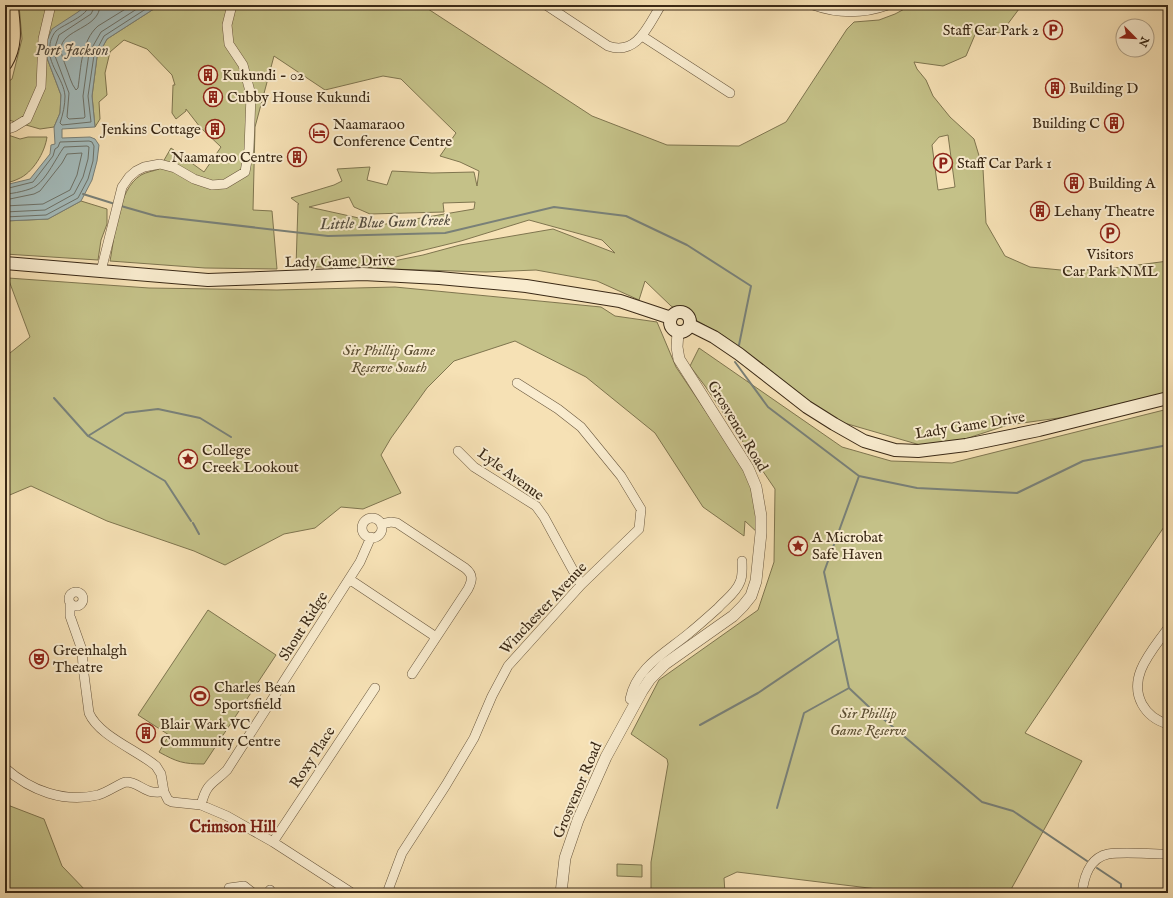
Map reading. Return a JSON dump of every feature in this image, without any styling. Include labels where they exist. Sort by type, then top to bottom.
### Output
[{"type":"main road","points":[[5,47],[8,36],[11,7]]},
{"type":"main road","points":[[5,63],[13,44],[14,36],[11,7]]},
{"type":"main road","name":"Lady Game Drive","points":[[5,263],[208,280],[363,274],[439,278],[526,286],[620,301],[671,318]]},
{"type":"main road","points":[[679,312],[685,314],[690,318],[690,325],[684,332],[678,332],[672,327],[671,318],[679,312]]},
{"type":"main road","name":"Lady Game Drive","points":[[690,325],[714,337],[739,354],[807,407],[834,424],[864,442],[895,450],[918,451],[966,444],[1039,430],[1168,398]]},
{"type":"street","points":[[5,130],[14,127],[27,119],[41,87],[43,39],[51,5]]},
{"type":"street","points":[[101,271],[118,198],[122,187],[129,177],[144,167],[160,164],[175,168],[194,179],[212,185],[225,184],[245,172],[249,149],[251,95],[243,65],[229,44],[227,25],[232,5]]},
{"type":"street","points":[[546,5],[608,46],[616,49],[633,45],[642,36],[661,5]]},
{"type":"street","points":[[813,5],[831,10],[852,12],[874,10],[888,5]]},
{"type":"street","points":[[642,36],[730,93]]},
{"type":"street","name":"Grosvenor Road","points":[[561,893],[565,858],[578,820],[606,757],[635,702],[650,679],[665,664],[733,616],[743,606],[751,596],[756,581],[760,551],[761,516],[756,487],[748,468],[679,359],[677,347],[678,332]]},
{"type":"street","name":"Winchester Avenue","points":[[387,893],[402,853],[446,785],[474,738],[492,696],[508,666],[581,585],[640,529],[641,509],[621,476],[581,428],[558,409],[517,383]]},
{"type":"street","name":"Lyle Avenue","points":[[458,451],[474,467],[536,506],[544,517],[581,585]]},
{"type":"street","points":[[371,518],[377,519],[381,524],[382,530],[379,535],[371,537],[366,535],[363,530],[365,521],[371,518]]},
{"type":"street","points":[[381,524],[391,522],[397,523],[471,573],[472,581],[470,585],[412,674]]},
{"type":"street","name":"Shout Ridge","points":[[201,805],[207,788],[227,770],[299,659],[365,554],[371,537]]},
{"type":"street","name":"Grosvenor Road","points":[[635,702],[630,699],[632,691],[641,674],[650,663],[694,629],[729,597],[740,583],[742,577],[742,561]]},
{"type":"street","points":[[349,579],[436,636]]},
{"type":"street","points":[[70,604],[70,616],[82,650],[89,713],[91,718],[104,731],[156,766],[161,774],[164,792],[168,800],[172,802],[201,805],[227,816],[273,842],[352,893]]},
{"type":"street","points":[[1168,628],[1142,668],[1137,686],[1139,697],[1147,712],[1157,720],[1168,724]]},
{"type":"street","name":"Roxy Place","points":[[273,842],[374,688]]},
{"type":"street","points":[[5,768],[24,783],[42,792],[60,796],[81,797],[98,795],[128,782],[137,784],[149,792],[164,792]]},
{"type":"street","points":[[1082,893],[1084,880],[1088,869],[1098,858],[1112,853],[1168,854]]},
{"type":"street","points":[[229,888],[244,886],[253,893]]},
{"type":"green space","points":[[19,5],[87,5],[78,12],[47,58],[61,95],[60,113],[54,127],[40,129],[5,119],[5,84],[12,79],[22,39]]},
{"type":"green space","points":[[160,5],[422,5],[592,116],[667,145],[739,146],[786,122],[847,29],[854,22],[879,20],[912,5],[1022,5],[1001,33],[977,30],[966,56],[943,66],[914,62],[917,69],[926,80],[933,96],[950,117],[974,139],[983,169],[986,223],[1005,256],[1030,267],[1071,271],[1115,268],[1168,261],[1168,393],[1095,413],[1008,425],[934,449],[827,418],[724,336],[671,306],[645,281],[639,300],[597,281],[536,270],[486,272],[359,268],[423,255],[460,245],[553,229],[615,253],[602,240],[529,220],[461,241],[355,267],[296,267],[299,204],[291,198],[334,185],[342,181],[337,169],[370,167],[367,180],[387,185],[392,171],[432,173],[474,172],[477,186],[479,171],[460,162],[440,156],[456,133],[401,79],[383,76],[325,90],[274,56],[255,127],[253,210],[272,211],[277,269],[205,268],[110,261],[118,214],[127,191],[133,182],[143,174],[159,169],[171,148],[204,172],[221,147],[200,127],[186,109],[186,111],[176,119],[172,113],[173,85],[175,85],[172,75],[147,49],[124,40],[110,52],[105,73],[107,95],[99,102],[100,119],[95,127],[92,96],[97,57],[107,39]],"holes":[[[948,135],[955,187],[938,190],[932,145],[939,137]],[[349,197],[354,207],[370,214],[444,212],[443,203],[475,202],[474,209],[386,224],[309,207]]]},
{"type":"green space","points":[[8,135],[20,139],[28,137],[47,137],[41,155],[29,172],[6,183],[5,136]]},
{"type":"green space","points":[[81,201],[107,209],[107,224],[101,240],[98,260],[5,254],[5,221],[48,219]]},
{"type":"green space","name":"Sir Phillip Game Reserve South","points":[[8,278],[149,288],[277,290],[395,287],[601,307],[615,316],[657,322],[676,367],[751,479],[759,534],[745,521],[744,536],[703,507],[655,433],[586,377],[515,341],[454,361],[427,388],[391,438],[381,455],[401,493],[363,509],[341,507],[315,528],[284,534],[225,565],[194,551],[107,521],[31,486],[5,497],[5,357],[30,337]]},
{"type":"green space","name":"Sir Phillip Game Reserve","points":[[699,348],[842,447],[891,461],[952,463],[1168,409],[1168,521],[1025,733],[1082,761],[1009,893],[910,893],[737,872],[724,878],[725,893],[651,893],[651,862],[668,764],[667,759],[631,734],[659,680],[758,610],[774,562],[775,489],[690,366]]},
{"type":"green space","name":"Charles Bean Sportsfield","points":[[208,610],[276,655],[204,764],[191,764],[176,760],[159,752],[169,735],[138,715]]},
{"type":"green space","points":[[5,804],[44,819],[62,866],[88,893],[5,893]]},
{"type":"green space","points":[[617,864],[642,865],[642,877],[617,876]]},
{"type":"water","name":"Port Jackson","points":[[87,5],[160,5],[107,39],[97,57],[92,96],[95,127],[62,129],[62,138],[90,137],[95,139],[99,145],[92,180],[81,201],[48,219],[5,221],[5,185],[30,179],[50,154],[51,145],[55,144],[54,127],[60,113],[61,95],[47,58],[45,45],[52,29]]},
{"type":"waterway","name":"Little Blue Gum Creek","points":[[83,194],[115,204]]},
{"type":"waterway","name":"Little Blue Gum Creek","points":[[121,206],[156,216],[328,236],[445,233],[554,207],[626,216],[687,245],[751,286],[739,345]]},
{"type":"waterway","name":"Little Blue Gum Creek","points":[[735,362],[768,407],[859,476],[917,488],[1017,493],[1083,461],[1168,445]]},
{"type":"waterway","points":[[54,398],[88,436],[165,481],[191,521]]},
{"type":"waterway","points":[[88,436],[125,413],[158,409],[200,418],[231,437]]},
{"type":"waterway","points":[[777,808],[804,713],[849,688],[824,572],[859,476]]},
{"type":"waterway","points":[[193,523],[199,534]]},
{"type":"waterway","points":[[700,725],[758,693],[838,639]]},
{"type":"waterway","name":"Little Blue Gum Creek","points":[[849,688],[868,706],[982,802],[1013,811],[1087,861]]},
{"type":"waterway","name":"Little Blue Gum Creek","points":[[1097,868],[1121,884],[1121,893]]},
{"type":"place","name":"Staff Car Park 2","points":[[1053,30]]},
{"type":"place","name":"Kukundi - 02","points":[[208,75]]},
{"type":"place","name":"Building D","points":[[1055,88]]},
{"type":"place","name":"Cubby House Kukundi","points":[[213,97]]},
{"type":"place","name":"Building C","points":[[1114,123]]},
{"type":"place","name":"Jenkins Cottage","points":[[215,129]]},
{"type":"place","name":"Naamaraoo Conference Centre","points":[[319,133]]},
{"type":"place","name":"Naamaroo Centre","points":[[297,157]]},
{"type":"place","name":"Staff Car Park 1","points":[[943,163]]},
{"type":"place","name":"Building A","points":[[1074,183]]},
{"type":"place","name":"Lehany Theatre","points":[[1040,211]]},
{"type":"place","name":"Visitors Car Park NML","points":[[1110,233]]},
{"type":"place","name":"College Creek Lookout","points":[[188,459]]},
{"type":"place","name":"A Microbat Safe Haven","points":[[798,546]]},
{"type":"place","name":"Greenhalgh Theatre","points":[[39,659]]},
{"type":"place","name":"Charles Bean Sportsfield","points":[[200,696]]},
{"type":"place","name":"Blair Wark VC Community Centre","points":[[146,733]]},
{"type":"district","name":"Crimson Hill","points":[[233,826]]}]
